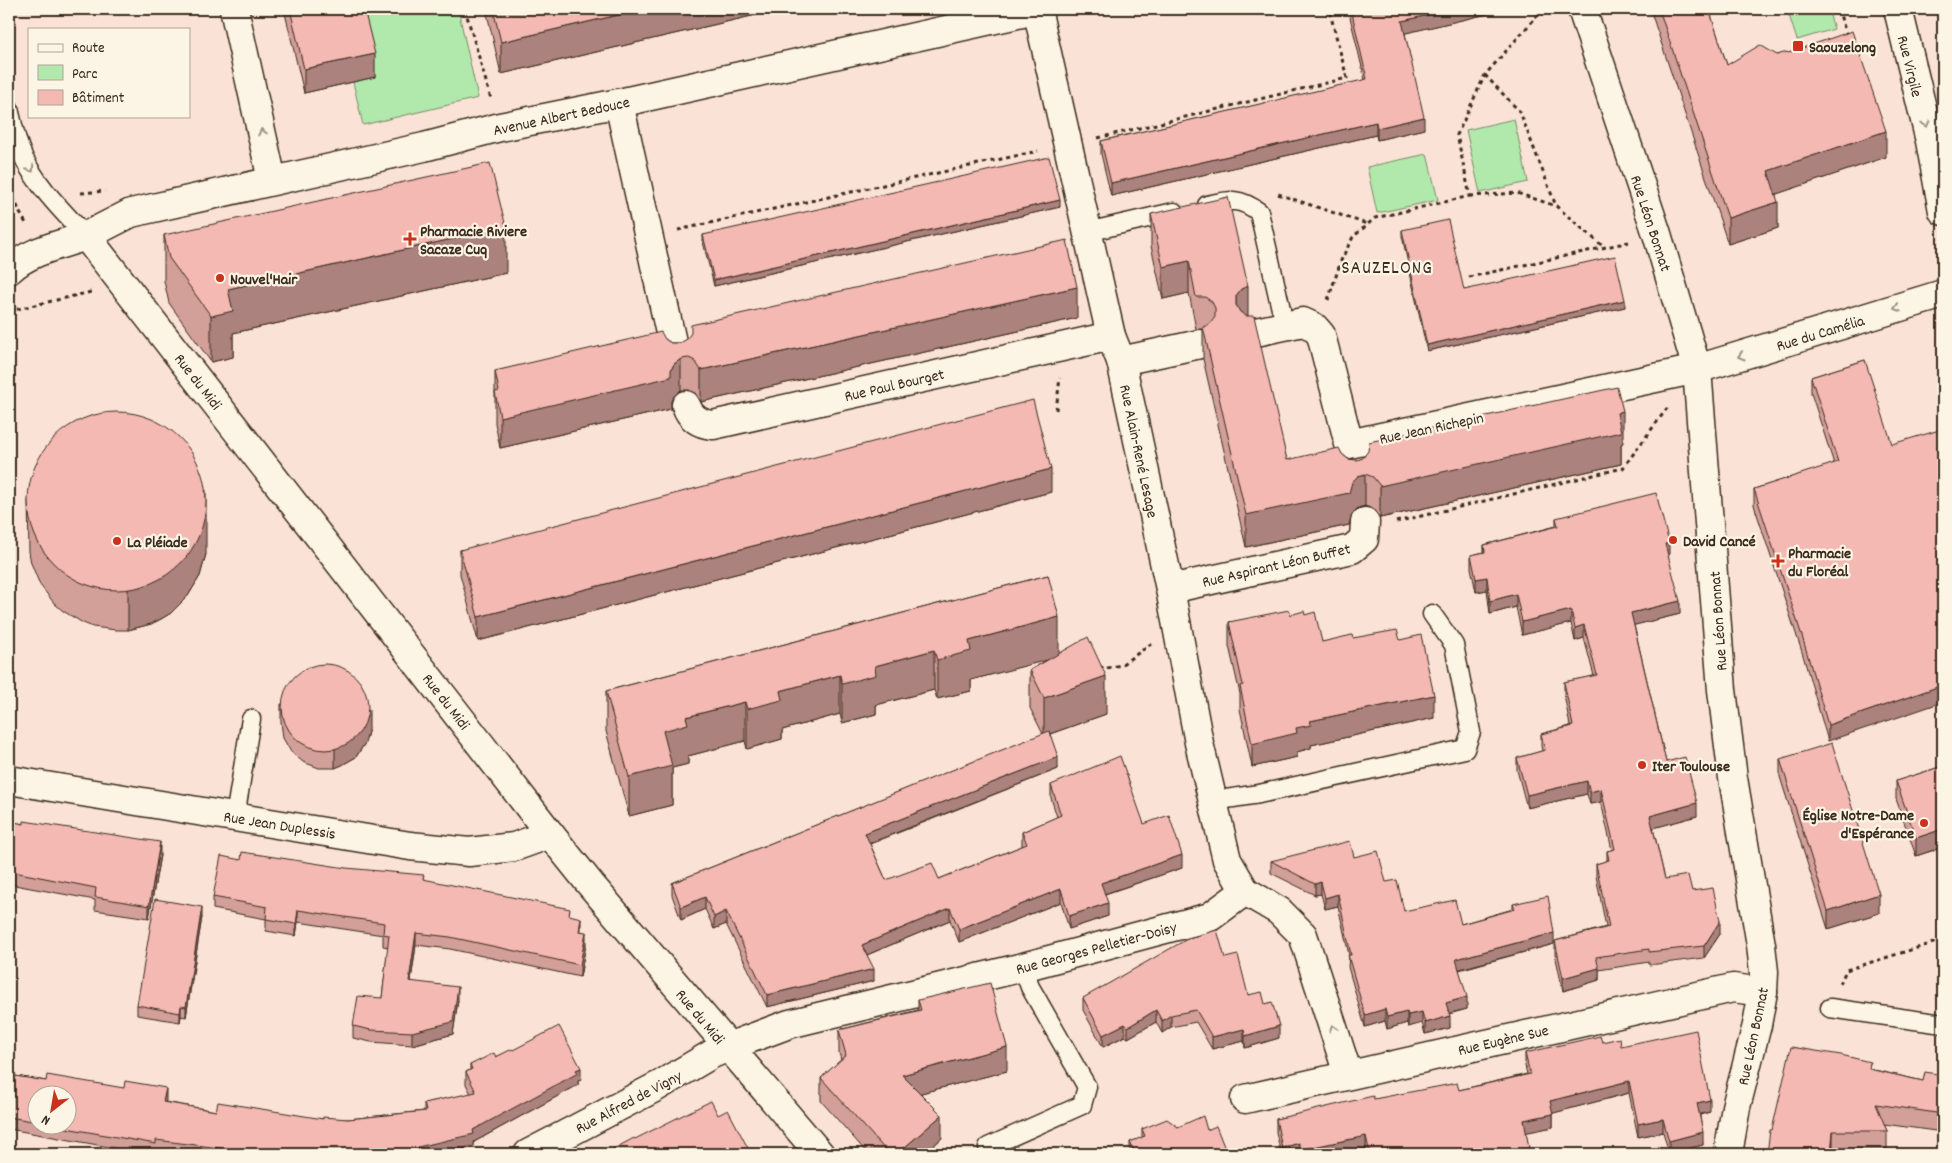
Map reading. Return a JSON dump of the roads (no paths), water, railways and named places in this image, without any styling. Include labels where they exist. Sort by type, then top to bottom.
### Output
[{"type":"street","points":[[234,9],[272,180]]},
{"type":"street","name":"Avenue Albert Bedouce","points":[[9,270],[16,263],[42,250],[86,236],[132,212],[424,147],[500,127],[620,103],[1038,9]]},
{"type":"street","name":"Rue Alain-René Lesage","points":[[1038,9],[1111,336],[1121,361],[1170,589],[1198,743],[1227,860],[1245,891]]},
{"type":"street","name":"Rue Léon Bonnat","points":[[1582,9],[1657,234],[1697,369],[1722,690],[1733,778],[1764,972],[1763,992],[1757,1025],[1736,1107],[1728,1154]]},
{"type":"street","name":"Rue Virgile","points":[[1898,9],[1930,141],[1943,211]]},
{"type":"street","points":[[620,103],[676,360]]},
{"type":"street","name":"Rue du Midi","points":[[86,236],[550,834],[820,1154]]},
{"type":"street","name":"Rue du Camélia","points":[[1697,369],[1943,294]]},
{"type":"street","name":"Rue Jean Richepin","points":[[1251,333],[1303,322],[1314,327],[1322,335],[1351,457],[1697,369]]},
{"type":"street","name":"Rue Paul Bourget","points":[[686,405],[694,418],[704,424],[713,425],[1111,336]]},
{"type":"street","points":[[1121,361],[1200,344]]},
{"type":"street","name":"Rue Aspirant Léon Buffet","points":[[1170,589],[1352,549],[1364,539],[1365,525]]},
{"type":"street","name":"Rue Jean Duplessis","points":[[9,780],[410,846],[469,852],[514,847],[550,834]]},
{"type":"street","points":[[1245,891],[1279,911],[1303,935],[1348,1074]]},
{"type":"street","name":"Rue Georges Pelletier-Doisy","points":[[728,1047],[789,1024],[1023,967],[1210,917],[1245,891]]},
{"type":"street","name":"Rue Eugène Sue","points":[[1245,1099],[1348,1074],[1733,988],[1763,992]]},
{"type":"street","name":"Rue Alfred de Vigny","points":[[528,1154],[728,1047]]},
{"type":"lane","points":[[9,108],[20,150],[29,167],[58,206],[86,236]]},
{"type":"lane","points":[[1087,232],[1233,200],[1248,204],[1259,212],[1281,309]]},
{"type":"lane","points":[[1213,801],[1260,794],[1464,749],[1471,732],[1454,645],[1432,614]]},
{"type":"lane","points":[[235,817],[251,719]]},
{"type":"lane","points":[[988,1147],[1082,1105],[1086,1086],[1030,987],[1023,967]]},
{"type":"lane","points":[[1830,1008],[1943,1024]]},
{"type":"place","name":"Saouzelong","points":[[1798,46]]},
{"type":"place","name":"Pharmacie Riviere Sacaze Cuq","points":[[410,239]]},
{"type":"place","name":"Nouvel'Hair","points":[[220,278]]},
{"type":"place","name":"David Cancé","points":[[1673,540]]},
{"type":"place","name":"La Pléiade","points":[[117,541]]},
{"type":"place","name":"Pharmacie du Floréal","points":[[1778,561]]},
{"type":"place","name":"Iter Toulouse","points":[[1642,765]]},
{"type":"place","name":"Église Notre-Dame d'Espérance","points":[[1924,823]]},
{"type":"district","name":"SAUZELONG","points":[[1387,266]]}]
